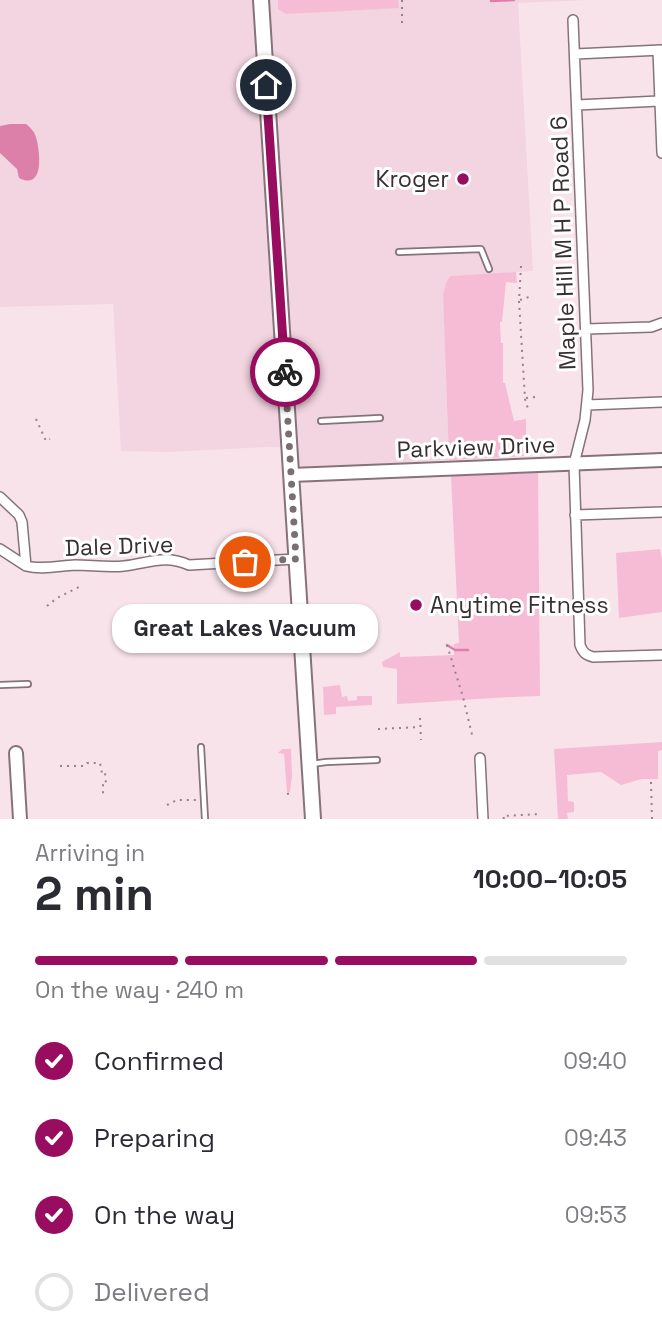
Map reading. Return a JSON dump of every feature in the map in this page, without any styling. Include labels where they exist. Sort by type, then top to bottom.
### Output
[{"type":"main road","points":[[261,0],[313,819]]},
{"type":"street","name":"Maple Hill M H P Road 6","points":[[573,20],[587,405],[574,464],[580,645],[587,656],[593,657],[662,655]]},
{"type":"street","points":[[575,54],[660,50],[662,153]]},
{"type":"street","points":[[577,105],[659,101]]},
{"type":"street","points":[[586,329],[652,327],[662,323]]},
{"type":"street","points":[[587,405],[662,402]]},
{"type":"street","name":"Parkview Drive","points":[[291,475],[662,460]]},
{"type":"street","points":[[0,497],[19,515],[22,522],[26,566]]},
{"type":"street","points":[[575,515],[662,512]]},
{"type":"street","points":[[0,549],[26,566]]},
{"type":"street","name":"Dale Drive","points":[[26,566],[122,566],[156,559],[178,560],[189,565],[296,559]]},
{"type":"street","points":[[16,753],[20,819]]},
{"type":"street","points":[[480,758],[483,819]]},
{"type":"lane","points":[[399,252],[481,249],[488,269]]},
{"type":"lane","points":[[321,421],[380,418]]},
{"type":"lane","points":[[0,685],[28,684]]},
{"type":"lane","points":[[201,747],[205,819]]},
{"type":"lane","points":[[310,764],[377,760]]},
{"type":"path","points":[[402,0],[402,23]]},
{"type":"path","points":[[521,266],[519,301],[525,398],[529,412]]},
{"type":"path","points":[[519,301],[529,297]]},
{"type":"path","points":[[525,398],[535,397]]},
{"type":"path","points":[[36,419],[46,441],[50,439]]},
{"type":"path","points":[[47,606],[80,586]]},
{"type":"path","points":[[447,645],[474,738]]},
{"type":"path","points":[[420,718],[421,740]]},
{"type":"path","points":[[378,729],[420,727]]},
{"type":"path","points":[[60,766],[100,763],[102,772],[106,772],[103,793]]},
{"type":"path","points":[[651,782],[652,819]]},
{"type":"path","points":[[167,805],[177,800],[204,800]]},
{"type":"path","points":[[531,814],[531,819]]},
{"type":"path","points":[[504,819],[503,816],[541,814]]},
{"type":"shaded area","points":[[0,0],[278,0],[279,9],[399,8],[398,0],[589,0],[518,3],[533,271],[450,276],[443,295],[449,460],[297,468],[296,448],[121,451],[113,304],[0,307]]},
{"type":"shaded area","points":[[278,0],[398,0],[399,8],[286,14],[278,9]]},
{"type":"shaded area","points":[[26,124],[35,135],[39,168],[33,179],[27,181],[19,178],[17,169],[0,153],[0,126]]},
{"type":"shaded area","points":[[516,272],[517,283],[506,282],[500,322],[503,383],[514,421],[526,419],[526,456],[449,460],[443,295],[446,283],[450,276]]},
{"type":"shaded area","points":[[538,473],[540,696],[397,704],[397,669],[383,667],[382,662],[400,652],[400,657],[454,655],[454,644],[459,643],[451,476]]},
{"type":"shaded area","points":[[660,549],[662,612],[619,618],[616,553]]},
{"type":"shaded area","points":[[340,685],[342,697],[347,696],[348,701],[357,700],[357,696],[372,696],[372,705],[336,707],[336,714],[324,715],[323,687]]},
{"type":"shaded area","points":[[662,742],[662,750],[658,751],[658,779],[642,779],[621,785],[601,772],[567,775],[568,801],[574,802],[574,812],[567,813],[568,819],[558,819],[554,749]]},
{"type":"shaded area","points":[[282,749],[291,749],[290,792],[287,792],[284,754],[278,753]]},
{"type":"waterway","points":[[491,1],[514,0]]},
{"type":"waterway","points":[[447,645],[455,650],[468,650]]},
{"type":"way so far","points":[[245,562],[296,559],[285,372]]},
{"type":"place","name":"Kroger","points":[[463,179]]},
{"type":"place","name":"Great Lakes Vacuum","points":[[245,562]]},
{"type":"place","name":"Anytime Fitness","points":[[416,605]]},
{"type":"route","points":[[266,85],[285,372]]}]
